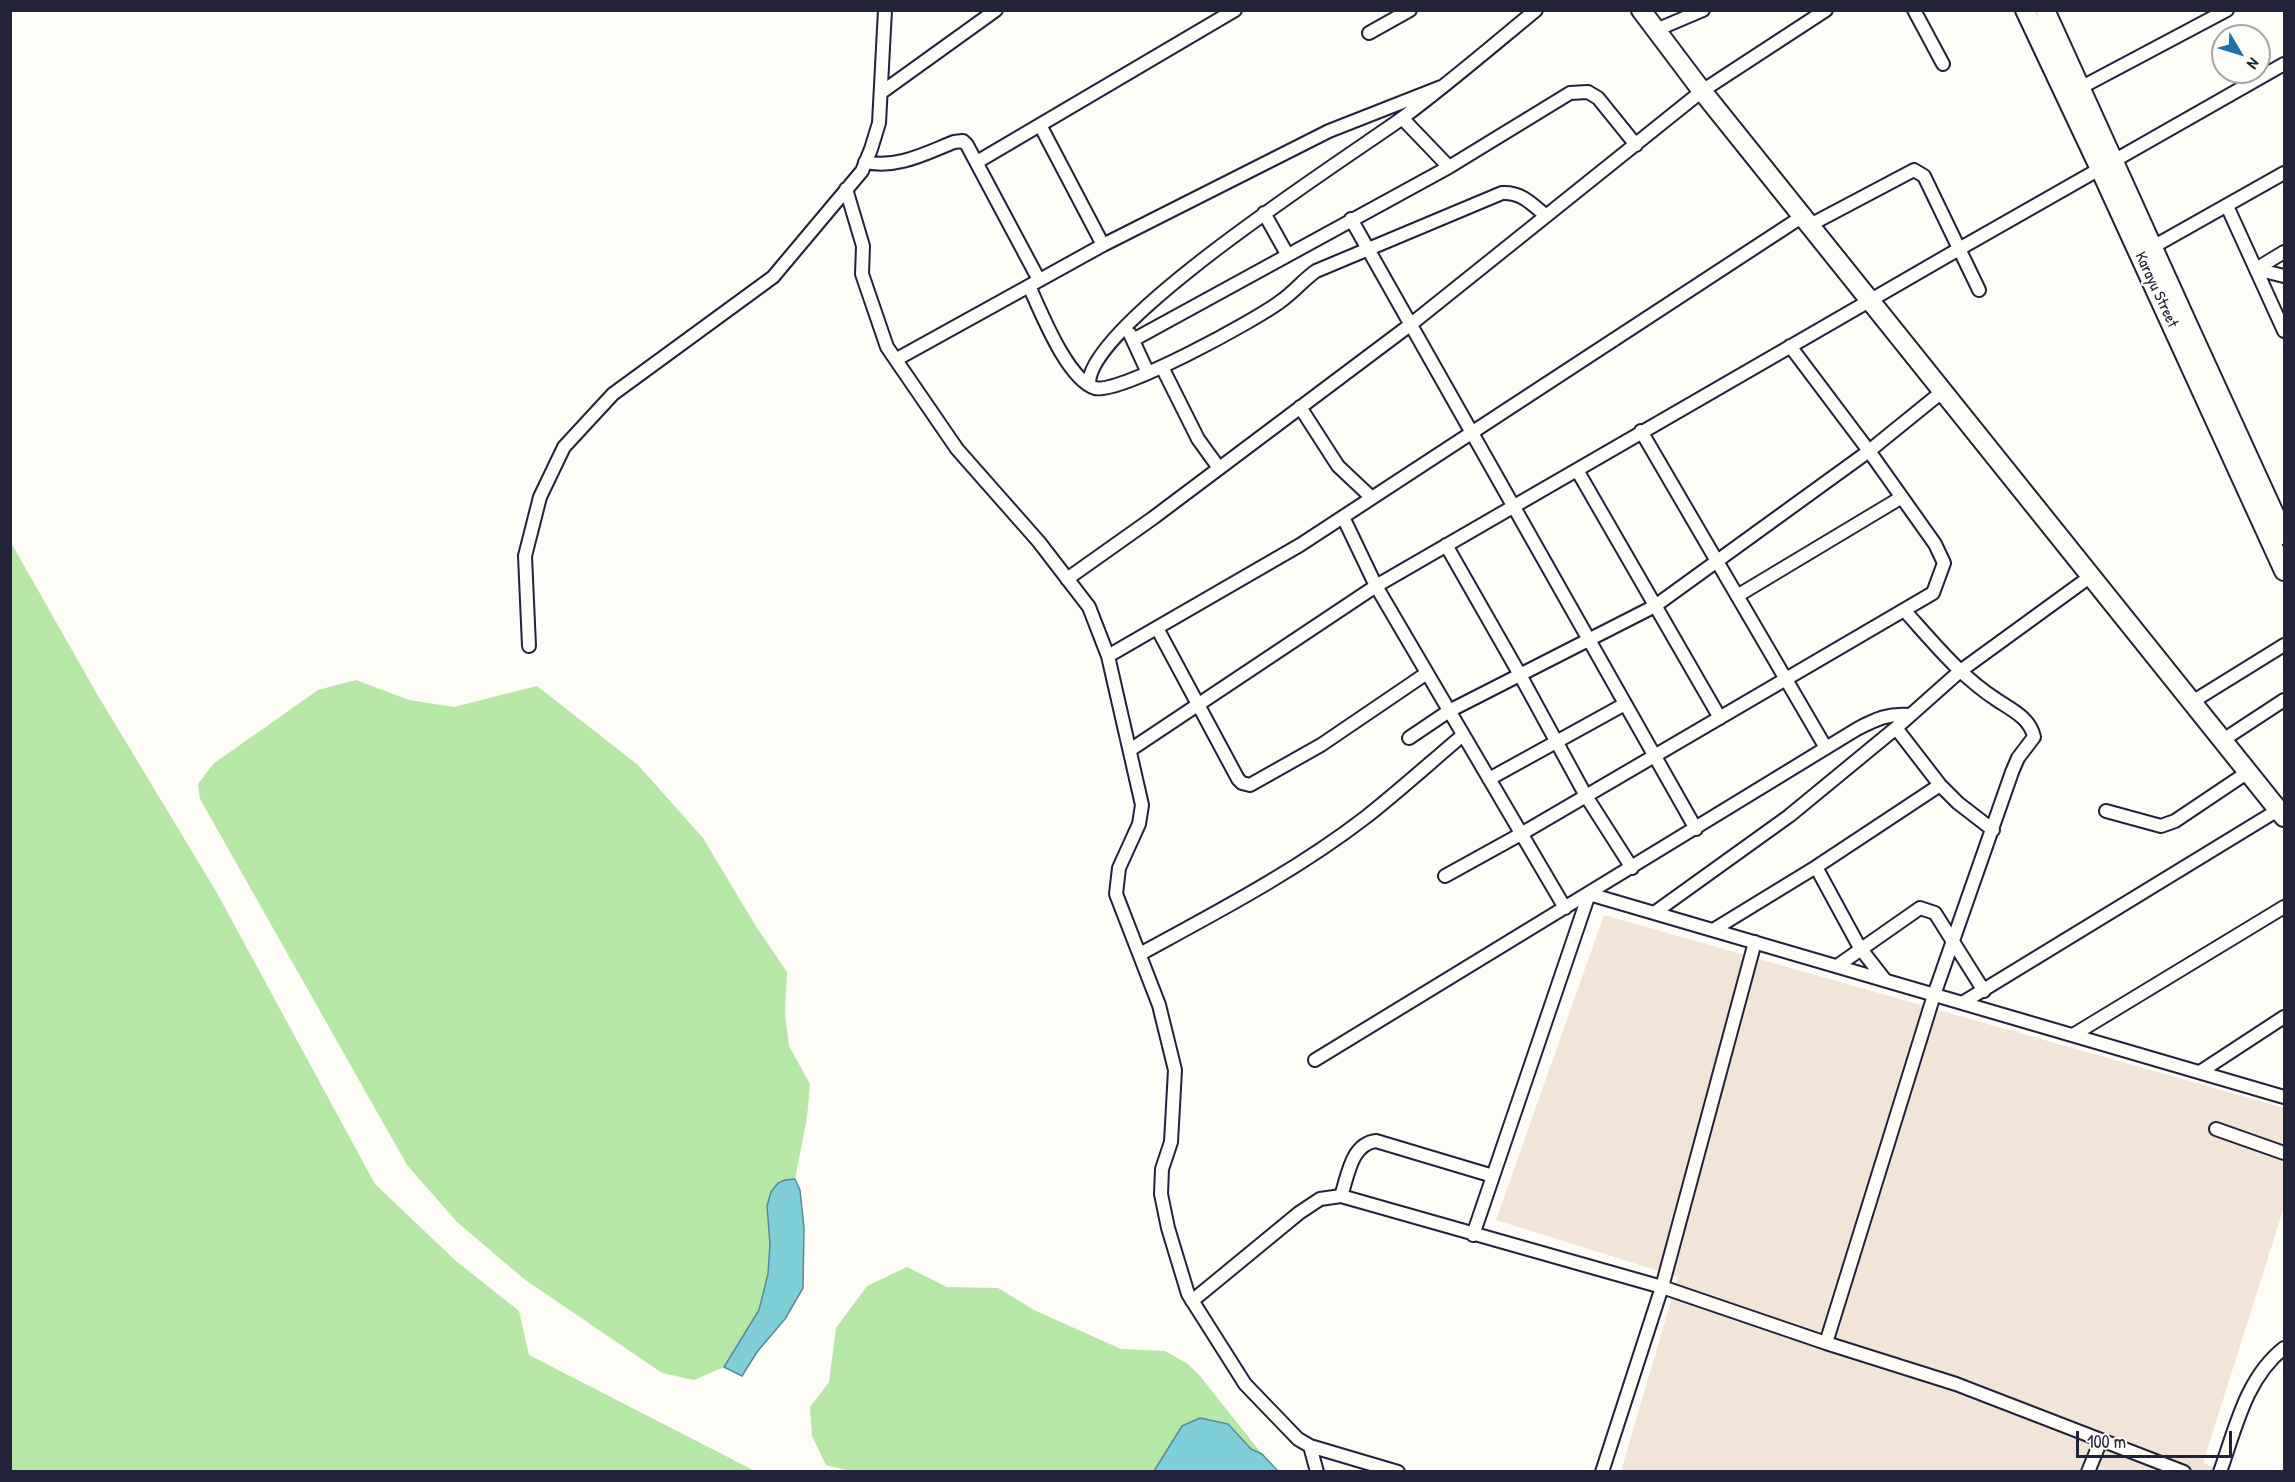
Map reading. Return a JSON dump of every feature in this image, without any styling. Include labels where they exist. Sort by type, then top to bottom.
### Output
[{"type":"main road","points":[[1641,10],[1702,91],[2282,814]]},
{"type":"main road","name":"Karayu Street","points":[[2025,10],[2151,248],[2284,535]]},
{"type":"main road","name":"Karayu Street","points":[[2045,10],[2080,88],[2107,166],[2284,571]]},
{"type":"street","points":[[530,646],[525,556],[540,497],[564,447],[613,394],[773,277],[862,171],[879,123],[885,10]]},
{"type":"street","points":[[882,92],[996,10]]},
{"type":"street","points":[[977,162],[1235,10]]},
{"type":"street","points":[[1369,33],[1410,10]]},
{"type":"street","points":[[1089,383],[1089,374],[1095,364],[1126,325],[1196,266],[1263,213],[1402,118],[1536,10]]},
{"type":"street","points":[[1656,30],[1703,10]]},
{"type":"street","points":[[1067,579],[1410,325],[1702,91],[1826,10]]},
{"type":"street","points":[[1914,10],[1943,64]]},
{"type":"street","points":[[2080,88],[2228,10]]},
{"type":"street","points":[[1130,750],[1376,586],[1641,431],[2284,64]]},
{"type":"street","points":[[897,359],[1103,245],[1329,131],[1441,87]]},
{"type":"street","points":[[1133,340],[1449,167],[1570,93],[1588,92],[1598,98],[1636,145]]},
{"type":"street","points":[[1402,118],[1449,167]]},
{"type":"street","points":[[1040,125],[1103,245]]},
{"type":"street","points":[[866,162],[877,165],[902,162],[954,142],[963,141],[977,162],[1034,283],[1058,347],[1072,369],[1094,388],[1104,388],[1162,367],[1207,345],[1281,301],[1316,271],[1502,193],[1514,192],[1526,198],[1546,216]]},
{"type":"street","points":[[1108,656],[1300,545],[1473,432],[1806,221],[1914,170],[1924,176],[1979,290]]},
{"type":"street","points":[[2151,248],[2284,173]]},
{"type":"street","points":[[846,189],[863,246],[862,274],[886,347],[897,359],[957,449],[1039,542],[1089,607],[1108,656],[1142,805],[1139,824],[1119,868],[1116,894],[1159,1005],[1175,1070],[1171,1143],[1162,1169],[1161,1194],[1188,1294],[1245,1384],[1298,1439],[1310,1446],[1398,1472]]},
{"type":"street","points":[[2227,206],[2284,331]]},
{"type":"street","points":[[1263,213],[1287,254]]},
{"type":"street","points":[[1351,219],[1696,829]]},
{"type":"street","points":[[2256,269],[2284,252]]},
{"type":"street","points":[[2256,269],[2284,276]]},
{"type":"street","points":[[1126,325],[1148,373]]},
{"type":"street","points":[[1445,876],[1933,593],[1944,563],[1935,544],[1790,346]]},
{"type":"street","points":[[1162,367],[1198,439],[1219,468]]},
{"type":"street","points":[[1409,738],[1449,711],[1519,673],[1655,606],[1869,451],[1943,391]]},
{"type":"street","points":[[1300,407],[1338,466],[1372,498]]},
{"type":"street","points":[[1641,431],[1826,748]]},
{"type":"street","points":[[1577,470],[1720,718]]},
{"type":"street","points":[[1737,596],[1902,497]]},
{"type":"street","points":[[1343,517],[1376,586],[1565,908]]},
{"type":"street","points":[[1446,545],[1586,796],[1632,868]]},
{"type":"street","points":[[1654,913],[1789,816],[1896,728],[1959,672],[2091,576]]},
{"type":"street","points":[[1826,1343],[1934,995],[2018,758],[2034,737],[2032,728],[2024,717],[1959,672],[1904,610]]},
{"type":"street","points":[[1156,628],[1238,779],[1250,785],[1321,745],[1427,673]]},
{"type":"street","points":[[2192,702],[2284,645]]},
{"type":"street","points":[[2223,740],[2284,700]]},
{"type":"street","points":[[1489,778],[1625,704]]},
{"type":"street","points":[[1315,1060],[1826,748],[1878,718],[1895,714],[1910,715]]},
{"type":"street","points":[[1896,728],[1941,785],[1993,830]]},
{"type":"street","points":[[1140,954],[1241,900],[1317,850],[1365,817],[1463,735]]},
{"type":"street","points":[[2106,810],[2162,826],[2175,821],[2248,772]]},
{"type":"street","points":[[1713,930],[1816,867],[1941,785]]},
{"type":"street","points":[[1962,1003],[2282,814]]},
{"type":"street","points":[[1816,867],[1860,948],[1885,980]]},
{"type":"street","points":[[1589,894],[2284,1097]]},
{"type":"street","points":[[1473,1235],[1589,894]]},
{"type":"street","points":[[2073,1035],[2284,907]]},
{"type":"street","points":[[1837,966],[1920,908],[1935,913],[1984,991]]},
{"type":"street","points":[[1602,1472],[1662,1287],[1755,942]]},
{"type":"street","points":[[2200,1072],[2284,1017]]},
{"type":"street","points":[[2216,1129],[2284,1153]]},
{"type":"street","points":[[1341,1196],[1356,1153],[1362,1146],[1376,1141],[1493,1176]]},
{"type":"street","points":[[1192,1301],[1320,1199],[1341,1196],[1662,1287],[1956,1384],[2184,1472]]},
{"type":"street","points":[[2220,1472],[2245,1399],[2255,1379],[2273,1357],[2284,1348]]},
{"type":"street","points":[[2088,1472],[2101,1440]]},
{"type":"street","points":[[1310,1446],[1317,1472]]},
{"type":"shaded area","points":[[1604,915],[2284,1108],[2284,1207],[2203,1463],[2224,1471],[1621,1471],[1678,1277],[1496,1220]]},
{"type":"green space","points":[[10,541],[97,694],[217,893],[375,1184],[456,1261],[519,1311],[529,1355],[755,1471],[11,1471]]},
{"type":"green space","points":[[356,680],[409,700],[454,707],[537,686],[638,765],[703,838],[757,928],[787,972],[785,1013],[789,1046],[810,1084],[807,1118],[795,1179],[785,1180],[768,1206],[770,1244],[768,1274],[759,1310],[724,1367],[694,1380],[662,1373],[524,1279],[457,1222],[407,1165],[200,799],[198,784],[213,764],[318,690]]},
{"type":"green space","points":[[907,1267],[947,1287],[998,1288],[1034,1310],[1121,1349],[1165,1351],[1188,1364],[1200,1376],[1262,1454],[1251,1449],[1228,1424],[1182,1426],[1154,1471],[850,1471],[826,1465],[812,1436],[810,1407],[829,1382],[836,1328],[867,1286]]},
{"type":"water","points":[[795,1179],[800,1190],[804,1228],[803,1288],[785,1319],[757,1352],[742,1376],[724,1367],[759,1310],[768,1274],[770,1244],[767,1206],[771,1192],[778,1183]]},
{"type":"water","points":[[1200,1418],[1228,1424],[1251,1449],[1262,1454],[1278,1471],[1154,1471],[1182,1426]]}]
